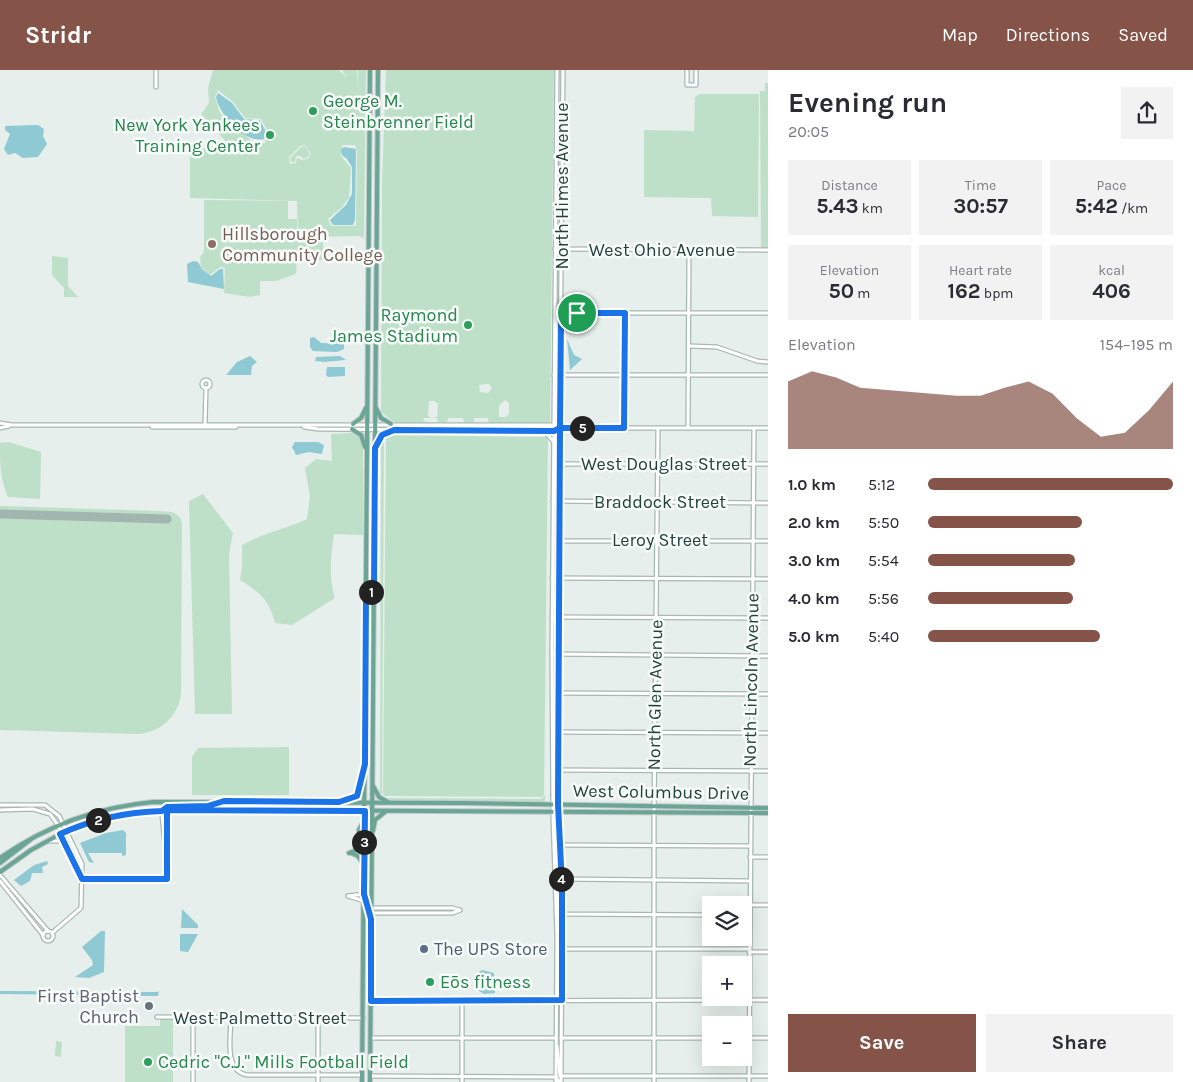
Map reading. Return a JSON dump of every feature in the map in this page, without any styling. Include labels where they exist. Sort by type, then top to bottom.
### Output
[{"type":"main road","points":[[362,1082],[370,70]]},
{"type":"main road","points":[[369,1082],[371,1038],[378,70]]},
{"type":"main road","points":[[369,230],[377,230]]},
{"type":"main road","points":[[353,424],[361,418],[367,406]]},
{"type":"main road","points":[[376,406],[382,418],[391,424]]},
{"type":"main road","points":[[352,429],[361,435],[366,450]]},
{"type":"main road","points":[[375,448],[382,435],[394,430]]},
{"type":"main road","points":[[366,592],[374,592]]},
{"type":"main road","points":[[339,802],[357,796],[365,764]]},
{"type":"main road","points":[[372,784],[379,797],[389,803]]},
{"type":"main road","name":"West Columbus Drive","points":[[31,839],[63,823],[120,807],[164,802],[556,804],[654,810]]},
{"type":"main road","points":[[461,803],[461,811]]},
{"type":"main road","name":"West Columbus Drive","points":[[0,874],[47,841],[66,831],[124,814],[165,811],[558,811],[750,810],[768,808]]},
{"type":"main road","name":"West Columbus Drive","points":[[750,810],[768,813]]},
{"type":"main road","points":[[372,840],[375,820],[387,811]]},
{"type":"main road","points":[[364,866],[358,856],[349,853],[358,849],[359,830],[365,818]]},
{"type":"main road","points":[[0,858],[31,839]]},
{"type":"main road","points":[[0,863],[27,844],[31,839]]},
{"type":"main road","points":[[364,894],[371,913]]},
{"type":"main road","points":[[364,951],[371,951]]},
{"type":"main road","points":[[363,990],[366,997],[371,1001]]},
{"type":"main road","points":[[363,1018],[371,1030]]},
{"type":"main road","points":[[362,1064],[370,1076]]},
{"type":"main road","points":[[362,1075],[369,1082]]},
{"type":"street","points":[[156,70],[156,87]]},
{"type":"street","name":"North Himes Avenue","points":[[557,70],[552,654],[553,770],[558,811],[562,914],[561,1076],[558,1082]]},
{"type":"street","name":"North Himes Avenue","points":[[556,1077],[557,915],[553,811],[556,804],[559,770],[558,578],[563,70]]},
{"type":"street","points":[[687,70],[687,84],[696,85],[696,71]]},
{"type":"street","points":[[556,176],[562,176]]},
{"type":"street","name":"West Ohio Avenue","points":[[555,249],[768,250]]},
{"type":"street","points":[[688,428],[689,250]]},
{"type":"street","points":[[555,313],[768,313]]},
{"type":"street","points":[[624,428],[625,313]]},
{"type":"street","points":[[689,346],[717,347],[757,362],[768,362]]},
{"type":"street","points":[[554,375],[768,375]]},
{"type":"street","points":[[205,426],[206,388]]},
{"type":"street","points":[[0,423],[12,425],[134,426],[515,424],[554,425],[560,428],[768,428]]},
{"type":"street","points":[[420,424],[420,430]]},
{"type":"street","points":[[432,424],[432,430]]},
{"type":"street","points":[[466,424],[466,430]]},
{"type":"street","points":[[515,424],[515,430]]},
{"type":"street","points":[[0,428],[12,425]]},
{"type":"street","points":[[300,426],[318,429],[366,430],[554,431],[560,428]]},
{"type":"street","name":"North Glen Avenue","points":[[654,1082],[654,732],[658,428]]},
{"type":"street","name":"North Lincoln Avenue","points":[[750,896],[754,428]]},
{"type":"street","points":[[538,430],[547,433],[554,441]]},
{"type":"street","name":"West Douglas Street","points":[[559,464],[768,464]]},
{"type":"street","name":"Braddock Street","points":[[553,501],[768,502]]},
{"type":"street","name":"Leroy Street","points":[[553,540],[768,541]]},
{"type":"street","points":[[552,578],[768,579]]},
{"type":"street","points":[[552,594],[558,594]]},
{"type":"street","points":[[552,617],[768,618]]},
{"type":"street","points":[[552,654],[768,656]]},
{"type":"street","points":[[553,693],[768,694]]},
{"type":"street","points":[[553,732],[768,733]]},
{"type":"street","points":[[553,770],[768,771]]},
{"type":"street","points":[[82,879],[167,879],[165,811],[167,807],[208,806],[224,801]]},
{"type":"street","points":[[0,805],[45,805],[54,810],[63,823],[68,839],[82,864],[81,908],[50,932],[43,935]]},
{"type":"street","points":[[0,810],[44,810],[50,814],[58,825],[63,841],[82,879]]},
{"type":"street","points":[[68,839],[74,828]]},
{"type":"street","points":[[47,841],[63,841]]},
{"type":"street","points":[[559,845],[750,846]]},
{"type":"street","points":[[750,857],[768,857]]},
{"type":"street","points":[[0,874],[23,903],[50,932],[53,938],[49,941],[44,940],[43,935],[0,881]]},
{"type":"street","points":[[561,879],[750,881]]},
{"type":"street","points":[[556,884],[558,909],[562,914],[702,914]]},
{"type":"street","points":[[364,894],[348,896],[364,901]]},
{"type":"street","points":[[22,908],[23,903]]},
{"type":"street","points":[[752,905],[768,905]]},
{"type":"street","points":[[453,908],[460,910],[453,913],[371,913],[453,908]]},
{"type":"street","points":[[557,915],[560,920],[562,938]]},
{"type":"street","name":"North Lincoln Avenue","points":[[750,946],[750,956]]},
{"type":"street","points":[[562,949],[768,952]]},
{"type":"street","points":[[371,1001],[702,1000]]},
{"type":"street","points":[[752,1000],[768,1000]]},
{"type":"street","points":[[462,1001],[462,1082]]},
{"type":"street","name":"West Palmetto Street","points":[[157,1017],[363,1018]]},
{"type":"street","points":[[193,1017],[193,1082]]},
{"type":"street","points":[[232,1017],[232,1060],[234,1068],[238,1072],[248,1075],[362,1075]]},
{"type":"street","points":[[318,1018],[318,1082]]},
{"type":"street","name":"West Palmetto Street","points":[[371,1038],[556,1040]]},
{"type":"street","points":[[561,1038],[702,1038]]},
{"type":"street","points":[[752,1038],[768,1038]]},
{"type":"street","points":[[556,1040],[558,1074],[561,1076],[768,1076]]},
{"type":"street","name":"North Lincoln Avenue","points":[[749,1066],[749,1082]]},
{"type":"street","points":[[370,1076],[556,1077],[558,1082]]},
{"type":"green space","points":[[213,70],[339,70],[347,78],[342,70],[357,70],[358,89],[358,70],[366,70],[364,238],[358,236],[298,237],[297,201],[190,198],[190,152],[227,143],[201,114],[209,103],[208,88]],"holes":[[[218,90],[233,102],[245,118],[261,119],[268,132],[265,143],[253,142],[220,113],[215,97]],[[305,145],[311,153],[309,158],[303,160],[297,158],[296,163],[290,164],[289,157],[300,146]],[[342,145],[355,145],[357,150],[356,226],[331,226],[328,219],[349,198],[351,168],[341,156]]]},
{"type":"green space","points":[[386,70],[554,70],[550,423],[489,423],[488,418],[474,418],[474,422],[464,422],[463,418],[448,418],[447,422],[438,422],[437,418],[431,418],[424,418],[425,422],[394,422],[381,412],[382,182]],"holes":[[[489,384],[492,389],[488,393],[480,392],[479,385]],[[505,400],[509,403],[509,414],[506,417],[499,417],[499,406]],[[429,401],[434,401],[438,404],[437,417],[431,418],[428,415]]]},
{"type":"green space","points":[[765,83],[768,83],[768,249],[761,249],[760,91],[765,91]]},
{"type":"green space","points":[[700,94],[759,94],[758,217],[712,216],[711,198],[644,197],[644,130],[694,131],[695,97]]},
{"type":"green space","points":[[305,146],[310,153],[308,157],[303,159],[301,156],[296,156],[295,162],[291,162],[290,158],[301,147]]},
{"type":"green space","points":[[204,200],[288,201],[288,219],[297,219],[297,239],[323,240],[323,260],[297,259],[296,274],[276,281],[260,281],[260,295],[250,297],[224,293],[225,268],[220,267],[210,275],[201,267],[200,257],[204,252]]},
{"type":"green space","points":[[52,256],[68,258],[68,286],[78,297],[64,297],[64,288],[52,275]]},
{"type":"green space","points":[[538,432],[547,435],[394,433]]},
{"type":"green space","points":[[352,433],[360,437],[363,446],[363,535],[334,534],[331,574],[335,598],[292,625],[275,623],[270,608],[263,597],[240,580],[242,545],[307,519],[310,496],[305,468],[316,459],[332,461],[331,434]]},
{"type":"green space","points":[[391,435],[548,437],[544,795],[541,797],[385,796],[383,794],[386,437]]},
{"type":"green space","points":[[550,437],[545,803],[388,800],[380,795],[381,444],[384,442],[382,795],[385,798],[541,799],[545,795]]},
{"type":"green space","points":[[9,442],[41,452],[40,499],[8,497],[0,464],[0,443]]},
{"type":"green space","points":[[203,494],[233,533],[229,554],[232,714],[195,714],[189,501]]},
{"type":"green space","points":[[0,506],[159,511],[177,514],[182,524],[181,694],[176,710],[160,727],[153,731],[137,734],[0,730],[0,517],[167,522],[168,517],[0,511]]},
{"type":"green space","points":[[289,747],[289,795],[192,795],[192,757],[198,748]]},
{"type":"green space","points":[[160,1019],[173,1019],[173,1082],[125,1082],[125,1026],[160,1026]]},
{"type":"green space","points":[[56,1041],[62,1042],[61,1057],[55,1056]]},
{"type":"water","points":[[218,93],[232,103],[244,119],[260,120],[266,132],[264,139],[249,137],[227,119],[218,104],[216,97]]},
{"type":"water","points":[[38,125],[44,129],[43,136],[47,144],[38,157],[23,158],[15,153],[8,155],[4,149],[10,134],[5,130],[5,126]]},
{"type":"water","points":[[344,147],[356,149],[355,220],[353,225],[333,225],[330,220],[346,205],[352,194],[352,167],[342,155],[341,149]]},
{"type":"water","points":[[193,261],[198,262],[202,269],[211,276],[220,269],[223,269],[224,289],[188,282],[187,264]]},
{"type":"water","points":[[314,337],[321,343],[344,344],[344,349],[337,352],[313,351],[310,347],[310,338]]},
{"type":"water","points":[[567,339],[574,355],[582,359],[570,370]]},
{"type":"water","points":[[250,356],[257,362],[252,366],[251,375],[226,375],[237,362]]},
{"type":"water","points":[[340,356],[346,360],[315,361],[316,357]]},
{"type":"water","points":[[327,367],[345,367],[345,376],[328,377],[326,375]]},
{"type":"water","points":[[295,442],[318,442],[324,445],[322,454],[309,452],[296,455],[292,447]]},
{"type":"water","points":[[123,830],[126,833],[126,855],[122,856],[122,853],[88,853],[94,863],[89,862],[80,843],[106,833]]},
{"type":"water","points":[[47,861],[48,864],[42,867],[43,873],[32,873],[30,881],[21,886],[14,880],[34,865]]},
{"type":"water","points":[[182,909],[198,925],[198,928],[181,928]]},
{"type":"water","points":[[101,931],[105,931],[104,972],[89,978],[75,977],[93,965],[92,960],[82,947]]},
{"type":"water","points":[[180,934],[198,934],[188,952],[180,951]]},
{"type":"water","points":[[482,970],[494,973],[495,993],[484,994],[479,991],[484,978],[479,972]]},
{"type":"water","points":[[0,991],[159,991],[158,996],[151,996],[0,994]]},
{"type":"taxiway","points":[[0,514],[167,519]]},
{"type":"place","name":"George M. Steinbrenner Field","points":[[313,111]]},
{"type":"place","name":"New York Yankees Training Center","points":[[270,135]]},
{"type":"place","name":"Hillsborough Community College","points":[[212,244]]},
{"type":"place","name":"Raymond James Stadium","points":[[468,325]]},
{"type":"place","name":"The UPS Store","points":[[424,949]]},
{"type":"place","name":"Eōs fitness","points":[[430,982]]},
{"type":"place","name":"First Baptist Church","points":[[149,1006]]},
{"type":"place","name":"Cedric \"C.J.\" Mills Football Field","points":[[148,1062]]},
{"type":"route","points":[[577,313],[561,313],[560,428],[554,431],[394,430],[382,435],[375,448],[374,592],[366,592],[365,764],[357,796],[347,801],[339,802],[224,801],[208,806],[165,807],[162,811],[124,814],[84,824],[60,834],[82,879],[167,879],[167,810],[365,811],[364,894],[367,910],[371,918],[371,1001],[562,1000],[562,886],[558,838],[560,428],[624,428],[625,313],[577,313]]}]
